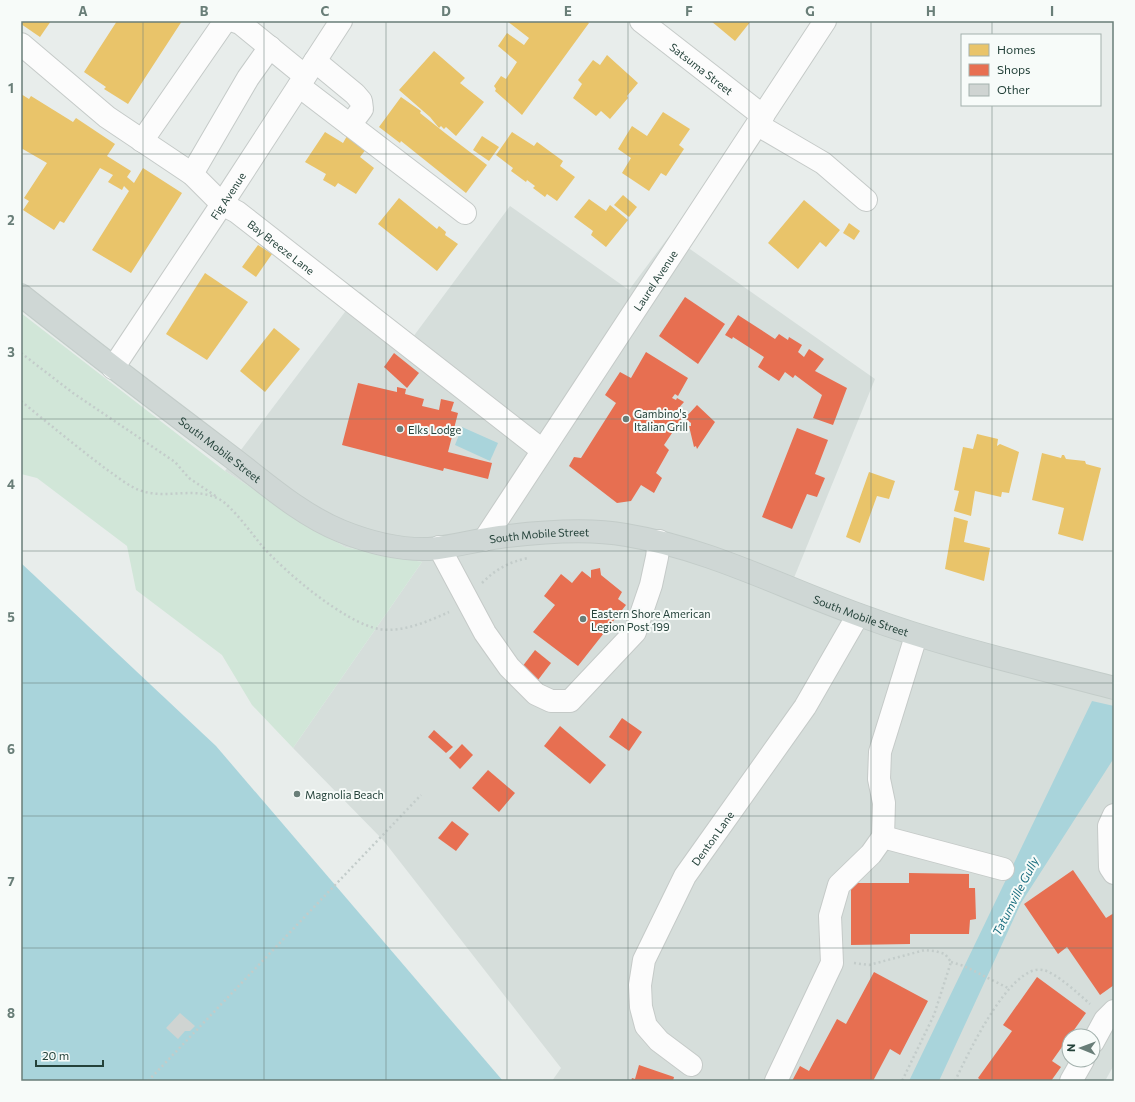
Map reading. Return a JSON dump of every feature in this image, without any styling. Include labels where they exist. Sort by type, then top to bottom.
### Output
[{"type":"main road","name":"South Mobile Street","points":[[21,295],[113,368],[287,499],[338,530],[366,541],[391,547],[426,549],[541,533],[584,532],[622,534],[659,541],[690,549],[734,564],[858,615],[916,636],[1114,688]]},
{"type":"street","points":[[142,140],[225,21]]},
{"type":"street","points":[[234,21],[240,23],[307,75],[350,125],[464,213]]},
{"type":"street","name":"Fig Avenue","points":[[113,368],[307,75],[341,21]]},
{"type":"street","name":"Satsuma Street","points":[[641,21],[760,121],[823,163],[866,200]]},
{"type":"street","name":"Laurel Avenue","points":[[484,540],[825,21]]},
{"type":"street","name":"Bay Breeze Lane","points":[[21,44],[107,117],[192,174],[222,204],[244,217],[542,450]]},
{"type":"street","points":[[192,174],[248,78],[270,47]]},
{"type":"street","points":[[307,75],[355,94],[361,101],[362,109],[350,125]]},
{"type":"street","points":[[439,547],[485,633],[509,667],[536,694],[551,701],[570,701],[635,632],[651,585],[659,541]]},
{"type":"street","name":"Denton Lane","points":[[691,1065],[659,1041],[646,1026],[641,1007],[640,985],[644,960],[686,876],[805,707],[858,615]]},
{"type":"street","points":[[776,1081],[832,963],[830,916],[839,885],[871,854],[883,837],[884,803],[879,779],[880,752],[916,636]]},
{"type":"street","points":[[1114,815],[1109,826],[1110,867],[1114,873]]},
{"type":"street","points":[[883,837],[1003,869]]},
{"type":"street","points":[[1101,1029],[1110,1015]]},
{"type":"street","points":[[1071,1081],[1078,1068]]},
{"type":"path","points":[[21,353],[72,393],[174,462],[189,478],[221,500],[268,552],[312,591],[344,615],[363,625],[381,629],[400,628],[420,624],[453,608]]},
{"type":"path","points":[[21,401],[77,447],[131,486],[144,492],[201,493],[221,500]]},
{"type":"path","points":[[148,1081],[422,795]]},
{"type":"path","points":[[832,963],[857,963],[869,965],[925,950],[935,951],[945,954],[951,962],[964,966],[1008,988]]},
{"type":"path","points":[[902,1081],[934,1015],[951,962]]},
{"type":"path","points":[[955,1081],[967,1056],[1008,988],[1019,978],[1033,970],[1044,970],[1061,980],[1093,1006],[1110,1015]]},
{"type":"shaded area","points":[[510,206],[629,290],[670,235],[875,379],[787,595],[1114,695],[1114,1065],[1105,1081],[552,1081],[561,1068],[383,840],[293,748],[422,562],[345,547],[225,471],[360,292],[413,337]]},
{"type":"green space","points":[[21,313],[225,471],[345,547],[422,562],[293,748],[252,705],[222,655],[136,590],[127,546],[37,478],[21,474]]},
{"type":"water","points":[[462,427],[498,443],[490,461],[455,445]]},
{"type":"water","points":[[21,563],[216,746],[503,1081],[21,1081]]},
{"type":"water","name":"Tatumville Gully","points":[[1092,701],[1114,706],[1114,758],[1021,903],[939,1081],[909,1081]]},
{"type":"building: Homes","points":[[21,21],[51,21],[40,37],[21,24]]},
{"type":"building: Homes","points":[[117,21],[182,21],[128,104],[104,89],[106,87],[84,72]]},
{"type":"building: Homes","points":[[507,21],[587,21],[589,23],[522,115],[495,91],[496,89],[494,86],[501,76],[506,79],[517,62],[498,46],[507,33],[524,45],[529,38]]},
{"type":"building: Homes","points":[[711,21],[751,21],[735,41]]},
{"type":"building: Homes","points":[[434,51],[465,78],[460,83],[484,102],[456,136],[446,127],[444,129],[441,126],[439,128],[430,117],[399,90]]},
{"type":"building: Homes","points":[[607,55],[638,83],[627,96],[628,98],[610,119],[601,111],[596,116],[573,98],[582,84],[578,80],[593,60],[600,65]]},
{"type":"building: Homes","points":[[21,94],[29,99],[31,96],[73,122],[76,118],[115,144],[107,156],[131,171],[127,177],[134,183],[143,168],[182,193],[131,273],[92,250],[129,191],[124,186],[122,190],[108,182],[113,175],[100,168],[64,223],[60,221],[54,230],[23,210],[29,201],[24,198],[47,163],[21,148]]},
{"type":"building: Homes","points":[[401,97],[421,111],[420,113],[487,165],[466,193],[401,141],[400,143],[379,127]]},
{"type":"building: Homes","points":[[663,112],[690,129],[679,145],[684,149],[666,176],[661,173],[649,191],[622,173],[631,158],[618,149],[632,126],[647,136]]},
{"type":"building: Homes","points":[[325,132],[343,143],[347,136],[367,148],[360,157],[374,168],[356,194],[338,183],[335,187],[323,180],[326,174],[305,162]]},
{"type":"building: Homes","points":[[512,132],[534,146],[537,142],[563,161],[560,166],[575,177],[557,201],[547,194],[545,197],[533,188],[535,186],[527,180],[526,182],[511,171],[513,168],[496,155]]},
{"type":"building: Homes","points":[[482,136],[499,147],[489,161],[473,150]]},
{"type":"building: Homes","points":[[623,195],[637,207],[629,217],[614,205]]},
{"type":"building: Homes","points":[[399,198],[437,229],[439,226],[446,232],[445,235],[458,244],[437,271],[378,224]]},
{"type":"building: Homes","points":[[589,199],[606,211],[610,205],[628,220],[606,247],[591,235],[593,231],[574,217]]},
{"type":"building: Homes","points":[[804,200],[840,230],[826,247],[820,242],[798,269],[768,243]]},
{"type":"building: Homes","points":[[849,223],[860,231],[854,240],[843,233]]},
{"type":"building: Homes","points":[[258,245],[272,254],[256,277],[242,267]]},
{"type":"building: Homes","points":[[205,273],[248,302],[207,360],[166,334]]},
{"type":"building: Homes","points":[[274,328],[300,349],[265,392],[240,371]]},
{"type":"building: Homes","points":[[977,434],[998,439],[997,446],[1000,444],[1019,452],[1009,493],[1002,492],[1001,497],[975,491],[971,516],[954,511],[959,491],[954,490],[963,447],[973,449]]},
{"type":"building: Homes","points":[[1042,453],[1061,458],[1062,455],[1064,455],[1066,459],[1085,461],[1086,464],[1101,468],[1083,541],[1058,534],[1064,508],[1032,500]]},
{"type":"building: Homes","points":[[869,472],[895,481],[889,499],[877,496],[860,543],[846,537]]},
{"type":"building: Homes","points":[[954,517],[968,521],[964,542],[990,548],[984,581],[945,569]]},
{"type":"building: Shops","points":[[685,297],[725,324],[698,364],[659,336]]},
{"type":"building: Shops","points":[[738,315],[775,339],[779,334],[788,340],[789,337],[802,345],[798,352],[804,357],[809,349],[824,359],[815,371],[847,388],[833,425],[813,418],[822,395],[795,375],[793,378],[785,372],[779,381],[758,367],[764,357],[733,337],[732,339],[725,335]]},
{"type":"building: Shops","points":[[646,352],[688,378],[678,396],[675,394],[672,398],[676,400],[677,398],[684,402],[676,411],[682,418],[664,445],[669,450],[656,473],[662,478],[654,493],[641,485],[631,501],[617,503],[569,466],[574,457],[581,458],[616,403],[605,395],[620,372],[631,378]]},
{"type":"building: Shops","points":[[394,353],[419,373],[407,388],[384,367]]},
{"type":"building: Shops","name":"Elks Lodge","points":[[358,383],[397,392],[397,387],[406,389],[405,394],[424,399],[422,406],[439,410],[441,399],[454,402],[451,411],[458,413],[448,452],[492,463],[488,479],[444,468],[443,471],[342,445]]},
{"type":"building: Shops","points":[[697,405],[715,422],[697,449],[696,446],[694,447],[689,426],[691,426],[691,423],[685,418]]},
{"type":"building: Shops","points":[[797,428],[828,440],[815,474],[825,478],[817,497],[807,494],[792,529],[762,517]]},
{"type":"building: Shops","points":[[600,568],[601,575],[622,592],[618,599],[626,605],[578,666],[533,632],[555,605],[544,596],[561,574],[572,583],[582,571],[591,578],[591,570]]},
{"type":"building: Shops","points":[[535,650],[551,663],[538,680],[522,667]]},
{"type":"building: Shops","points":[[622,718],[642,732],[629,751],[609,737]]},
{"type":"building: Shops","points":[[560,726],[606,765],[590,784],[544,746]]},
{"type":"building: Shops","points":[[434,730],[453,747],[446,753],[428,737]]},
{"type":"building: Shops","points":[[462,744],[473,755],[460,769],[449,758]]},
{"type":"building: Shops","points":[[488,770],[515,793],[499,812],[472,788]]},
{"type":"building: Shops","points":[[452,821],[469,834],[456,851],[438,838]]},
{"type":"building: Shops","points":[[1073,870],[1106,918],[1114,913],[1114,985],[1100,995],[1067,947],[1058,954],[1024,904]]},
{"type":"building: Shops","points":[[909,873],[969,874],[969,888],[975,888],[976,919],[970,920],[969,934],[910,934],[910,944],[851,945],[851,883],[909,883]]},
{"type":"building: Shops","points":[[874,972],[928,1001],[900,1055],[890,1049],[873,1081],[792,1081],[800,1066],[809,1071],[837,1019],[846,1024]]},
{"type":"building: Shops","points":[[1037,977],[1086,1013],[1075,1028],[1061,1028],[1061,1048],[1052,1061],[1061,1067],[1051,1081],[982,1081],[978,1078],[1012,1031],[1003,1025]]},
{"type":"building: Shops","points":[[639,1065],[674,1077],[673,1081],[631,1081],[632,1078],[635,1079]]},
{"type":"building: Other","points":[[180,1013],[195,1026],[190,1031],[185,1031],[178,1039],[166,1028]]},
{"type":"place","name":"Gambino's Italian Grill","points":[[626,419]]},
{"type":"place","name":"Elks Lodge","points":[[400,429]]},
{"type":"place","name":"Eastern Shore American Legion Post 199","points":[[583,619]]},
{"type":"place","name":"Magnolia Beach","points":[[297,794]]}]
